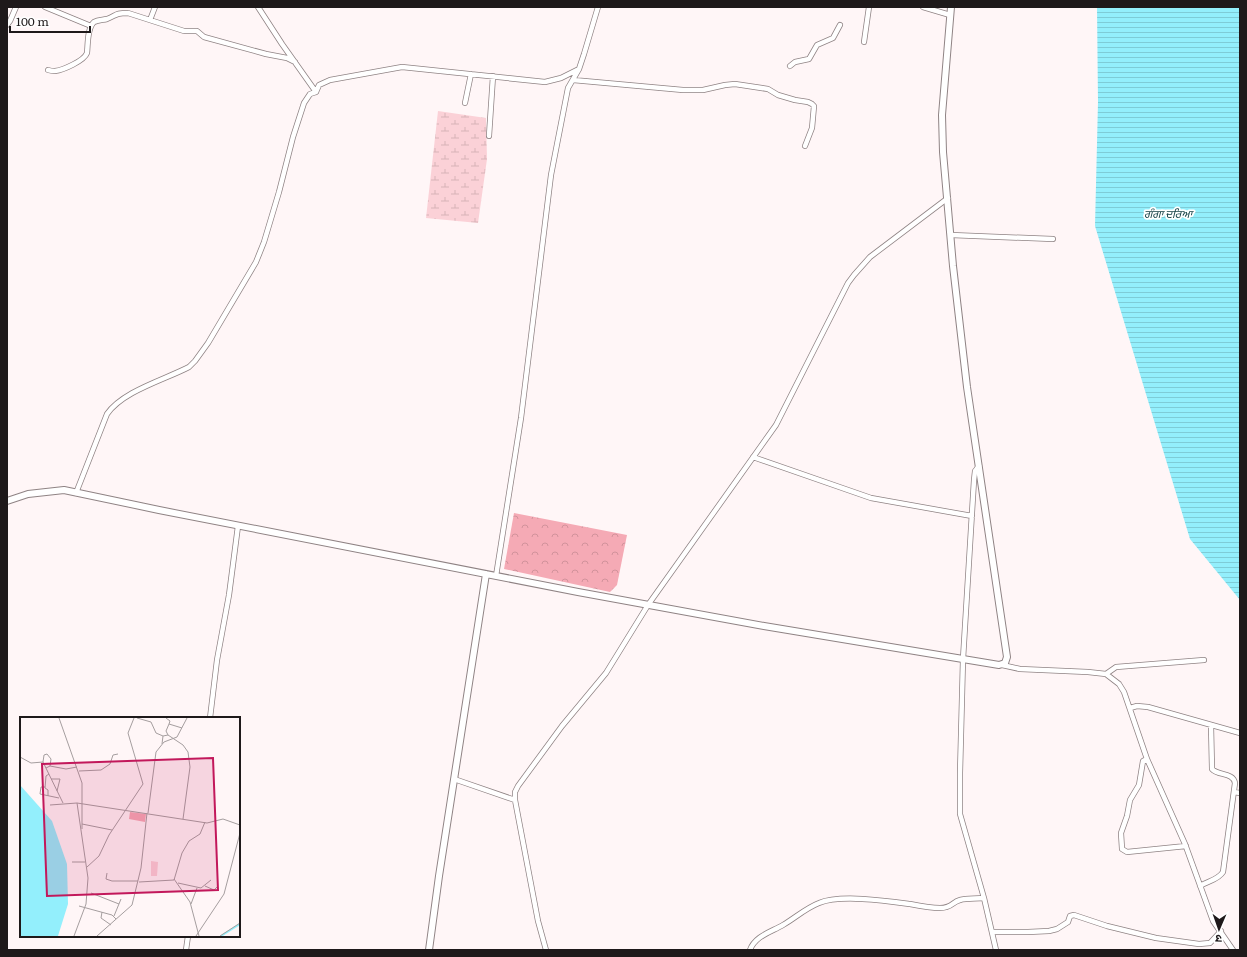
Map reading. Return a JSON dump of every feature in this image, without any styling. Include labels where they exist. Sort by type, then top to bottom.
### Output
[{"type":"main road","points":[[7,501],[28,494],[64,490],[238,526],[648,605],[963,659],[1002,664],[1006,662],[1007,657],[974,425],[967,387],[943,152],[944,141],[942,115],[951,7]]},
{"type":"main road","points":[[429,950],[439,876],[486,574]]},
{"type":"street","points":[[7,26],[16,7]]},
{"type":"street","points":[[45,7],[91,26]]},
{"type":"street","points":[[150,20],[155,7]]},
{"type":"street","points":[[258,7],[316,92]]},
{"type":"street","points":[[496,576],[521,418],[551,174],[568,88],[579,69],[598,7]]},
{"type":"street","points":[[864,42],[869,7]]},
{"type":"street","points":[[923,7],[950,15]]},
{"type":"street","points":[[48,70],[56,71],[86,57],[91,26],[95,21],[108,18],[119,13],[128,13],[184,31],[197,31],[204,36],[266,54],[287,58],[295,62]]},
{"type":"street","points":[[790,66],[795,62],[809,59],[817,45],[833,38],[840,25]]},
{"type":"street","points":[[76,493],[107,414],[112,407],[126,397],[189,367],[208,343],[248,276],[256,262],[264,242],[304,103],[310,94],[316,92],[319,85],[330,80],[395,67],[546,82],[561,78],[579,69]]},
{"type":"street","points":[[465,103],[471,74]]},
{"type":"street","points":[[489,136],[493,76]]},
{"type":"street","points":[[573,80],[697,91],[736,84],[768,89],[778,95],[812,104],[814,110],[811,132],[805,146]]},
{"type":"street","points":[[546,950],[538,921],[515,800],[516,792],[521,780],[562,726],[606,673],[648,605],[776,425],[854,275],[870,257],[948,198]]},
{"type":"street","points":[[951,236],[1053,239]]},
{"type":"street","points":[[753,458],[870,498],[972,516]]},
{"type":"street","points":[[979,466],[974,476],[963,659],[960,814],[984,898],[996,950]]},
{"type":"street","points":[[210,717],[238,526]]},
{"type":"street","points":[[1106,674],[1116,667],[1204,660]]},
{"type":"street","points":[[1002,664],[1020,669],[1106,674],[1119,684],[1124,692],[1130,708],[1147,759],[1186,846],[1213,921],[1233,950]]},
{"type":"street","points":[[1130,708],[1137,706],[1148,707],[1240,733]]},
{"type":"street","points":[[1200,886],[1208,881],[1218,878],[1224,872],[1235,782],[1234,778],[1214,772],[1212,769],[1211,725]]},
{"type":"street","points":[[1147,759],[1143,761],[1139,785],[1130,800],[1127,816],[1121,833],[1122,849],[1127,852],[1186,846]]},
{"type":"street","points":[[454,779],[515,800]]},
{"type":"street","points":[[1234,792],[1240,793]]},
{"type":"street","points":[[750,950],[755,941],[762,936],[820,902],[831,899],[852,898],[942,908],[952,905],[956,901],[984,898]]},
{"type":"street","points":[[992,932],[1054,930],[1068,922],[1070,916],[1074,915],[1107,926],[1156,938],[1190,944],[1210,943],[1221,931]]},
{"type":"street","points":[[186,950],[188,937]]},
{"type":"street","points":[[1189,950],[1190,944]]},
{"type":"green space","points":[[438,111],[486,118],[487,159],[478,223],[426,218]]},
{"type":"green space","points":[[514,513],[627,535],[617,585],[610,592],[504,569]]},
{"type":"water","name":"ਗੰਗਾ ਦਰਿਆ","points":[[1097,7],[1240,7],[1240,600],[1190,539],[1095,226],[1098,102]]}]
